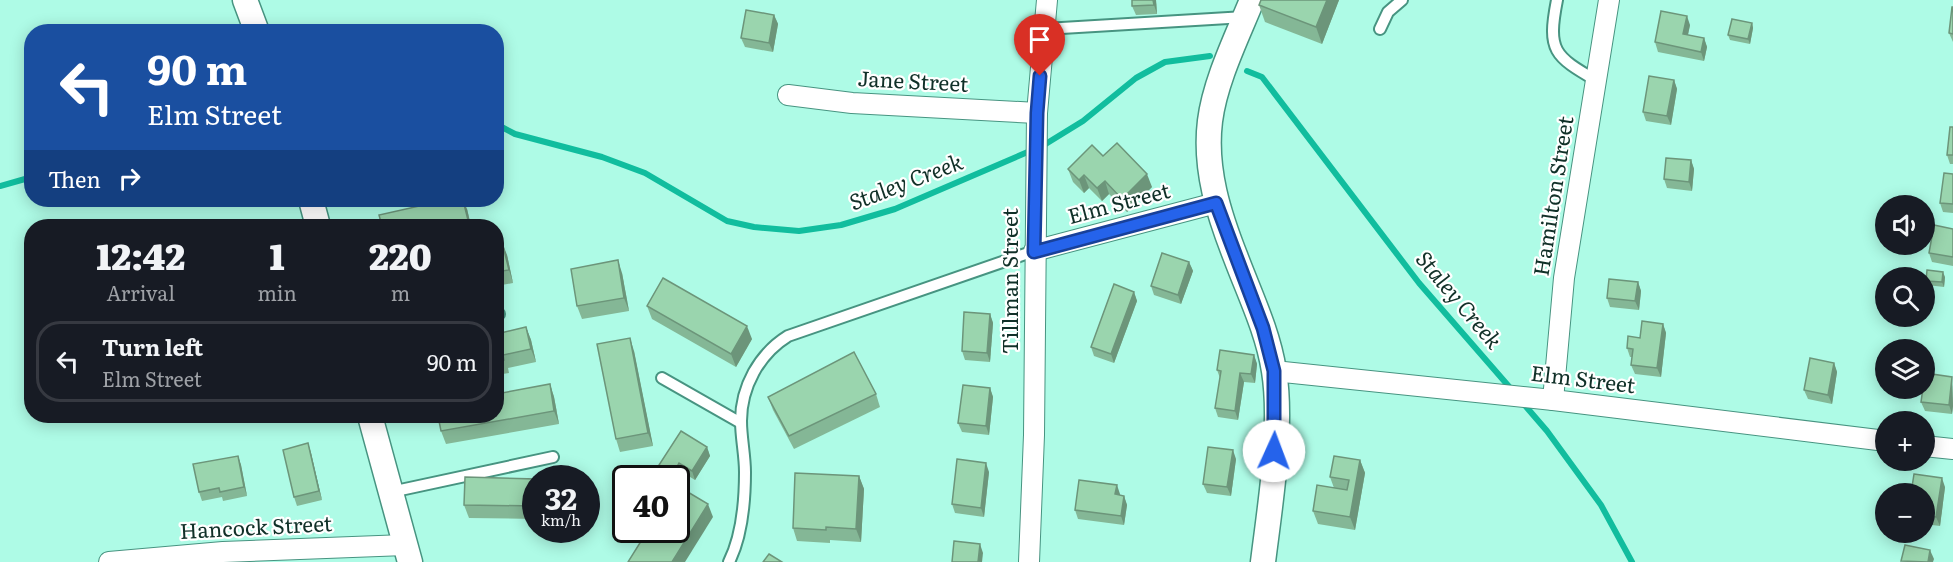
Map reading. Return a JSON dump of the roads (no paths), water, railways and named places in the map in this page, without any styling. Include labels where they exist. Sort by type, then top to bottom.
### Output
[{"type":"street","points":[[245,0],[254,24]]},
{"type":"street","name":"Tillman Street","points":[[1029,562],[1034,435],[1037,113],[1047,0]]},
{"type":"street","name":"Hamilton Street","points":[[1553,400],[1564,278],[1609,0]]},
{"type":"street","points":[[1248,9],[1225,66],[1210,120],[1210,167],[1216,203],[1263,328],[1274,371],[1276,431],[1263,562]]},
{"type":"street","name":"Jane Street","points":[[788,95],[852,103],[1037,113]]},
{"type":"street","name":"Elm Street","points":[[1034,252],[1216,203]]},
{"type":"street","name":"Elm Street","points":[[1274,371],[1553,400],[1875,440]]},
{"type":"street","points":[[372,423],[408,554]]},
{"type":"street","points":[[1935,447],[1953,449]]},
{"type":"street","name":"Hancock Street","points":[[109,562],[223,552],[408,554]]},
{"type":"lane","points":[[1380,29],[1388,12],[1402,0]]},
{"type":"lane","points":[[1557,0],[1552,25],[1553,46],[1568,64],[1597,81]]},
{"type":"lane","points":[[1045,29],[1248,9]]},
{"type":"lane","points":[[729,562],[744,506],[742,411],[752,374],[774,345],[788,336],[1034,252]]},
{"type":"lane","points":[[662,378],[741,423]]},
{"type":"lane","points":[[391,492],[553,457]]},
{"type":"waterway","name":"Staley Creek","points":[[504,128],[515,134],[602,157],[645,173],[727,221],[754,227],[799,231],[841,225],[895,209],[1044,145],[1083,121],[1136,78],[1165,62],[1210,56]]},
{"type":"waterway","name":"Staley Creek","points":[[1247,71],[1262,77],[1419,283],[1512,390]]},
{"type":"waterway","name":"Staley Creek","points":[[0,186],[24,179]]},
{"type":"waterway","name":"Staley Creek","points":[[1522,402],[1547,431],[1601,505],[1632,562]]}]
